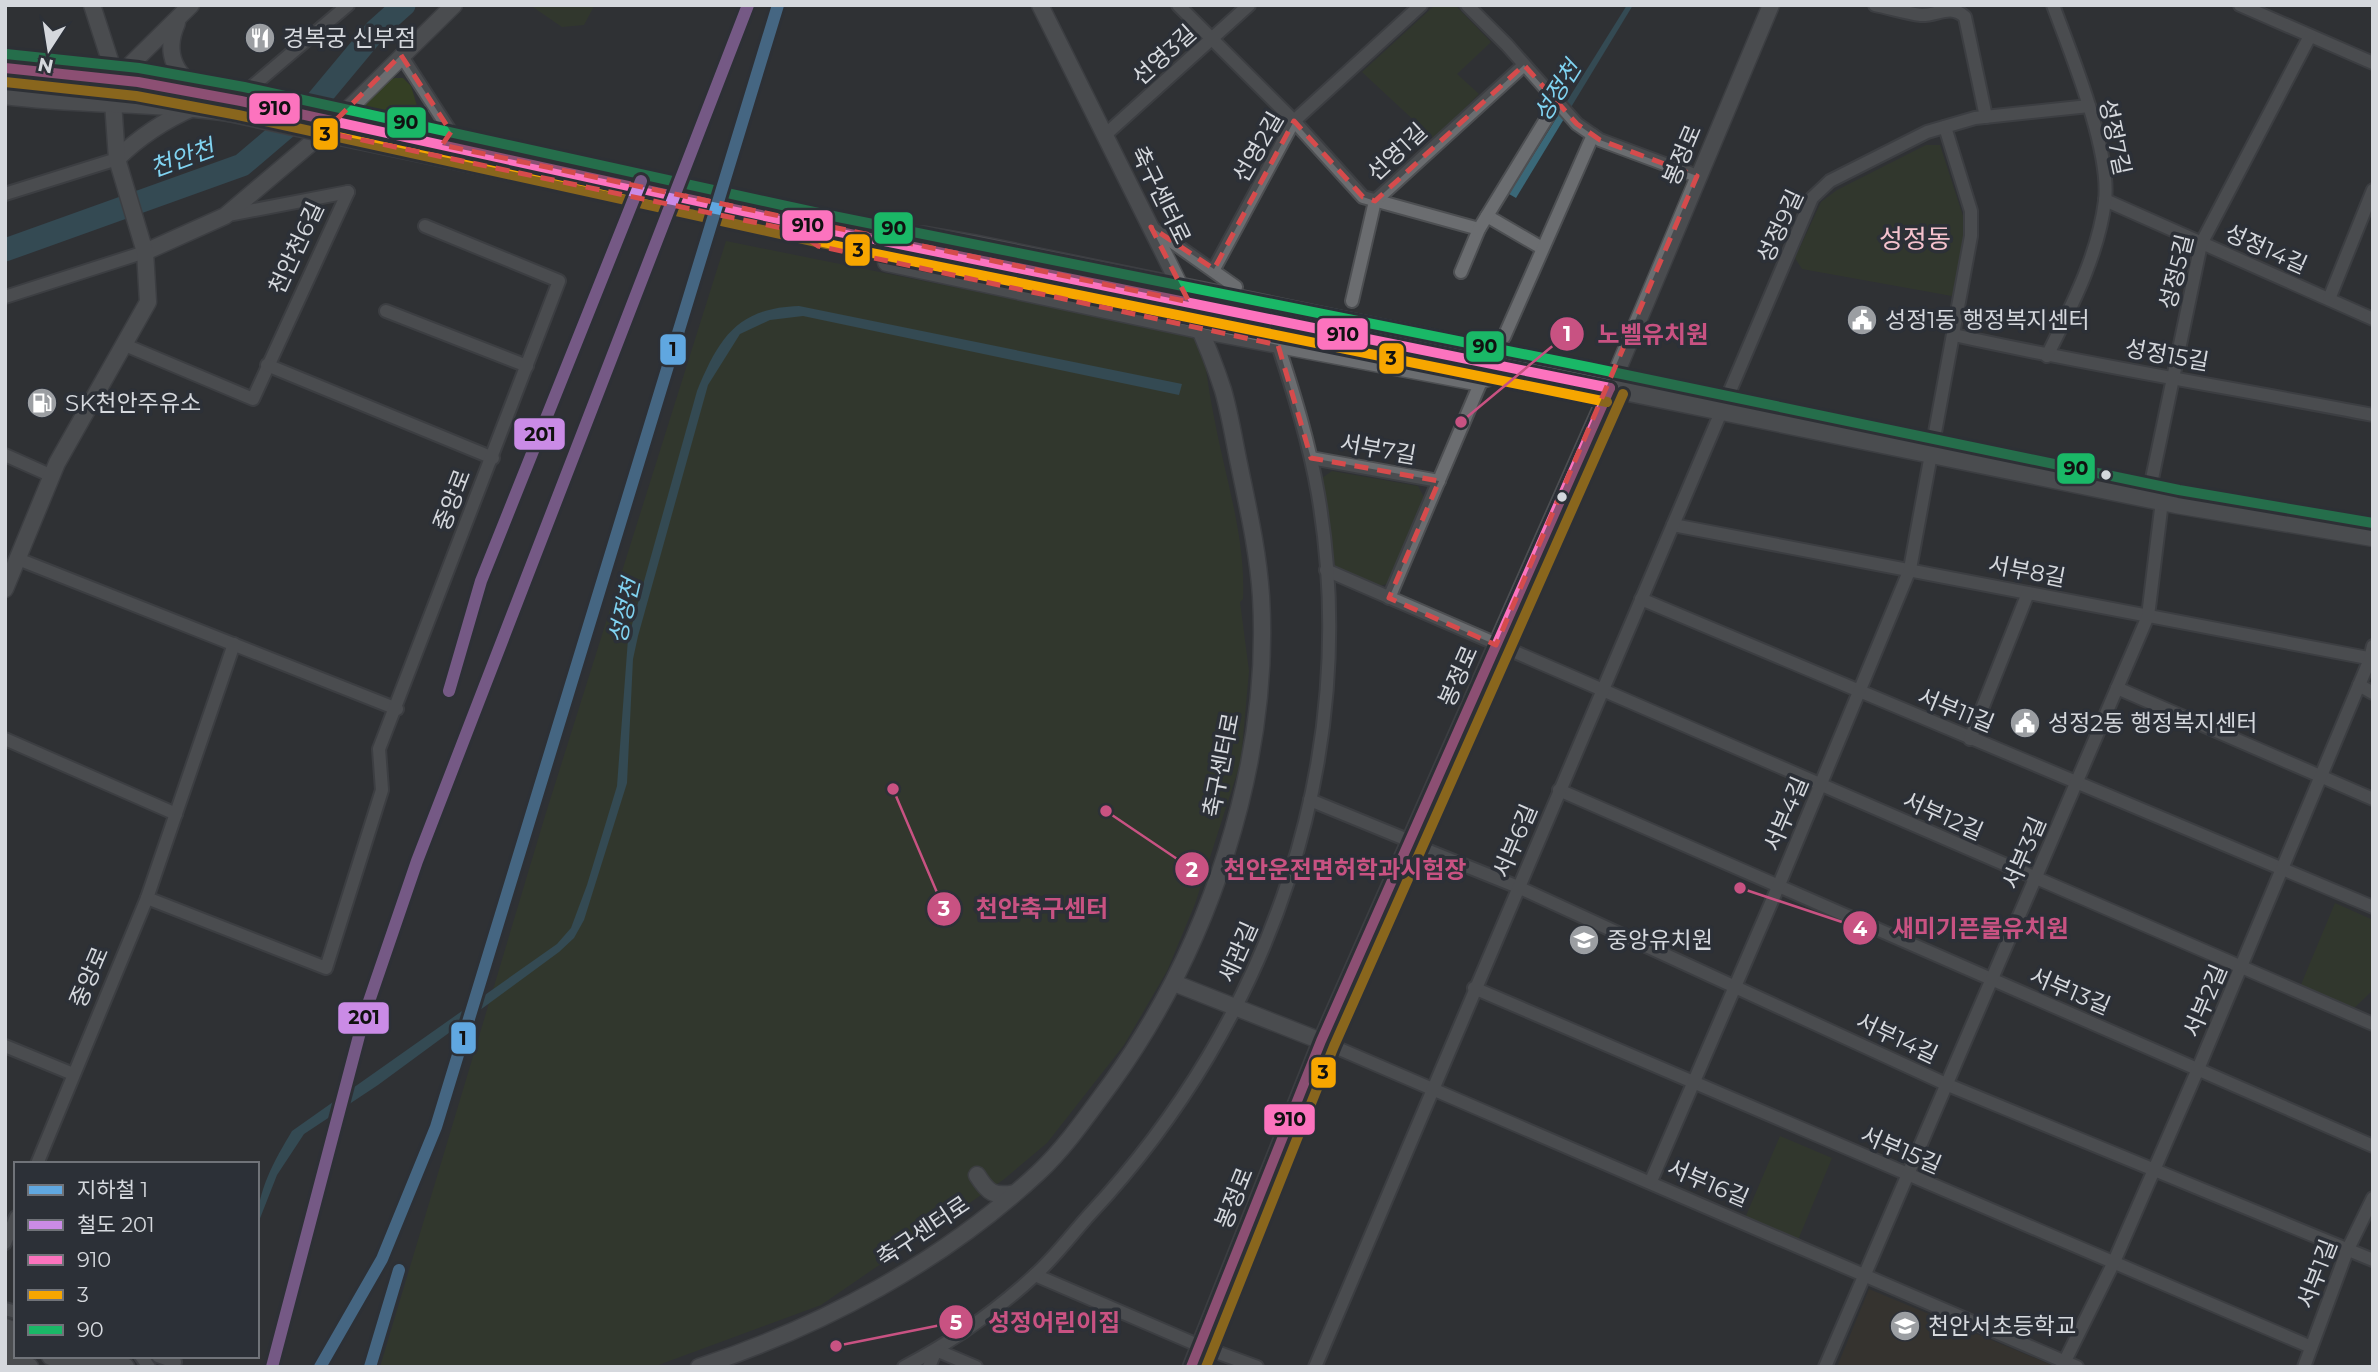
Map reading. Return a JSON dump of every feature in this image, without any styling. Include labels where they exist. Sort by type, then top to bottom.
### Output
[{"type":"main road","points":[[11,68],[116,79],[214,96],[235,105],[340,136],[820,228],[1149,300]]},
{"type":"main road","points":[[9,96],[23,93],[30,85],[27,75],[11,68]]},
{"type":"main road","points":[[9,96],[67,103],[113,102],[195,107],[235,105],[444,138],[469,151],[598,184]]},
{"type":"main road","points":[[738,214],[796,231],[1231,316],[1489,373]]},
{"type":"main road","points":[[820,228],[926,236],[1181,286],[1468,347],[1484,353],[1489,373]]},
{"type":"main road","points":[[796,231],[818,246],[1278,345],[1610,388],[2155,500],[2373,537]]},
{"type":"main road","points":[[57,1358],[84,1367]]},
{"type":"main road","points":[[98,1358],[125,1367]]},
{"type":"main road","points":[[5,1359],[29,1367]]},
{"type":"street","points":[[5,589],[51,476],[148,302],[143,245],[117,159],[113,102],[116,79],[92,5]]},
{"type":"street","points":[[116,79],[191,5]]},
{"type":"street","points":[[235,105],[348,5]]},
{"type":"street","name":"천안천6길","points":[[225,216],[329,128],[454,5]]},
{"type":"street","name":"축구센터로","points":[[699,1367],[807,1325],[871,1294],[948,1245],[1042,1170],[1131,1055],[1174,983],[1210,904],[1224,863],[1251,748],[1261,632],[1256,546],[1224,393],[1181,286],[1040,5]]},
{"type":"street","points":[[1178,5],[1211,41],[1294,121],[1363,197],[1479,229]]},
{"type":"street","name":"선영3길","points":[[1105,135],[1249,5]]},
{"type":"street","name":"선영2길","points":[[1214,269],[1294,121],[1421,5]]},
{"type":"street","points":[[1467,5],[1577,124],[1593,135],[1697,176]]},
{"type":"street","name":"봉정로","points":[[1191,1367],[1321,1041],[1610,388],[1771,5]]},
{"type":"street","points":[[1875,5],[1924,15],[1946,9],[1959,12],[1965,17],[1986,117]]},
{"type":"street","name":"성정7길","points":[[2047,356],[2089,263],[2105,200],[2105,174],[2089,106],[2053,5]]},
{"type":"street","points":[[2240,5],[2373,63]]},
{"type":"street","points":[[178,20],[170,45],[176,67],[192,86],[214,96]]},
{"type":"street","name":"성정5길","points":[[2155,500],[2174,376],[2201,244],[2310,36]]},
{"type":"street","points":[[401,55],[444,138]]},
{"type":"street","name":"선영1길","points":[[1352,301],[1375,201],[1524,65]]},
{"type":"street","points":[[1461,272],[1479,229],[1556,103]]},
{"type":"street","name":"성정9길","points":[[1724,410],[1812,198],[1830,181],[1927,132],[1986,117],[2089,106]]},
{"type":"street","points":[[5,194],[117,159],[136,140],[172,117],[195,107]]},
{"type":"street","name":"서부4길","points":[[1651,1181],[1778,887],[1910,569],[1971,236],[1972,211],[1945,127]]},
{"type":"street","points":[[1504,337],[1593,135]]},
{"type":"street","points":[[2329,299],[2373,190]]},
{"type":"street","name":"천안천6길","points":[[125,345],[253,399],[348,192],[225,216],[143,245]]},
{"type":"street","name":"성정14길","points":[[2105,200],[2373,319]]},
{"type":"street","points":[[1487,216],[1542,248]]},
{"type":"street","points":[[425,226],[559,281],[493,458]]},
{"type":"street","points":[[1151,227],[1236,287]]},
{"type":"street","points":[[5,297],[143,245]]},
{"type":"street","points":[[386,311],[527,366]]},
{"type":"street","name":"성정15길","points":[[1954,335],[2047,356],[2174,376],[2373,415]]},
{"type":"street","name":"세관길","points":[[904,1367],[936,1350],[1035,1275],[1134,1167],[1189,1091],[1236,1008],[1260,961],[1286,893],[1318,762],[1324,688],[1326,570],[1311,458],[1278,345]]},
{"type":"street","name":"중앙로","points":[[146,898],[327,968],[382,790],[379,749],[397,709],[493,458],[267,365]]},
{"type":"street","name":"서부7길","points":[[1389,598],[1489,373]]},
{"type":"street","name":"서부6길","points":[[1315,1367],[1431,1087],[1724,410]]},
{"type":"street","points":[[5,455],[51,476]]},
{"type":"street","name":"서부7길","points":[[1311,458],[1439,481]]},
{"type":"street","name":"서부3길","points":[[1825,1367],[2148,616],[2155,500]]},
{"type":"street","name":"서부8길","points":[[1673,525],[2148,616],[2372,655]]},
{"type":"street","points":[[18,559],[397,709]]},
{"type":"street","name":"서부12길","points":[[1326,570],[2373,1024]]},
{"type":"street","points":[[1970,739],[2028,593]]},
{"type":"street","name":"서부11길","points":[[1641,599],[1859,694],[2078,782],[2373,907]]},
{"type":"street","name":"중앙로","points":[[38,1162],[146,898],[234,644]]},
{"type":"street","name":"서부2길","points":[[2063,1364],[2113,1264],[2198,1069],[2372,655]]},
{"type":"street","points":[[2359,685],[2373,693]]},
{"type":"street","points":[[2117,688],[2373,799]]},
{"type":"street","points":[[5,739],[176,814]]},
{"type":"street","name":"서부13길","points":[[1559,790],[2373,1146]]},
{"type":"street","name":"서부14길","points":[[1310,800],[1518,887],[1948,1085],[2373,1261]]},
{"type":"street","points":[[1174,983],[1321,1041]]},
{"type":"street","name":"서부15길","points":[[1474,988],[2311,1348]]},
{"type":"street","name":"서부16길","points":[[1321,1041],[1865,1274],[2063,1364],[2077,1367]]},
{"type":"street","points":[[5,1046],[73,1074]]},
{"type":"street","points":[[977,1175],[987,1191],[999,1196],[1015,1194]]},
{"type":"street","name":"서부1길","points":[[2304,1367],[2347,1251],[2373,1198]]},
{"type":"street","points":[[5,1243],[14,1220]]},
{"type":"street","points":[[1035,1275],[1200,1346],[1257,1367]]},
{"type":"street","points":[[929,1367],[936,1350],[976,1367]]},
{"type":"highlighted area","points":[[401,55],[451,132],[442,145],[1189,302],[1151,227],[1214,269],[1294,121],[1363,197],[1375,201],[1524,65],[1577,124],[1600,140],[1697,176],[1496,645],[1389,598],[1439,481],[1311,458],[1278,345],[818,246],[796,231],[324,132]]},
{"type":"shaded area","name":"천안서초등학교","points":[[1869,1289],[2054,1366],[1837,1367]]},
{"type":"green space","points":[[530,5],[593,5],[593,8],[584,25],[562,27]]},
{"type":"green space","points":[[1435,5],[1455,5],[1491,42],[1457,74],[1479,94],[1434,139],[1362,72]]},
{"type":"green space","points":[[403,78],[411,86],[425,132],[417,134],[354,119],[352,116],[386,81]]},
{"type":"green space","points":[[1926,145],[1940,145],[1964,219],[1963,247],[1952,296],[1802,269],[1795,258],[1821,202],[1837,190]]},
{"type":"green space","points":[[726,241],[1202,337],[1211,403],[1241,552],[1243,599],[1240,602],[1249,671],[1241,761],[1195,904],[1167,971],[1124,1045],[1047,1143],[1003,1180],[821,1305],[653,1367],[380,1367],[545,816]]},
{"type":"green space","points":[[1332,471],[1418,486],[1425,499],[1387,584],[1379,586],[1337,570],[1335,566],[1322,478]]},
{"type":"green space","points":[[2335,903],[2373,920],[2373,990],[2352,1010],[2300,987]]},
{"type":"green space","points":[[1780,1136],[1832,1158],[1798,1240],[1745,1218]]},
{"type":"water","points":[[1627,5],[1633,5],[1516,198],[1509,194]]},
{"type":"water","points":[[799,306],[1182,384],[1179,395],[803,316],[770,320],[740,334],[708,385],[638,636],[633,659],[627,783],[584,920],[574,938],[559,952],[378,1085],[304,1134],[277,1175],[259,1221],[263,1188],[292,1131],[557,944],[571,928],[617,786],[628,639],[697,391],[714,356],[733,329],[760,313]]},
{"type":"waterway","name":"천안천","points":[[5,250],[242,165],[316,102],[376,30],[404,5]]},
{"type":"metro line","name":"1","points":[[320,1367],[382,1259],[436,1127],[778,5]]},
{"type":"metro line","name":"1","points":[[370,1367],[399,1270]]},
{"type":"rail line","name":"201","points":[[272,1367],[365,1013],[417,861],[748,5]]},
{"type":"rail line","name":"201","points":[[449,691],[481,581],[641,181]]},
{"type":"transit line","name":"90","points":[[6,54],[139,68],[244,87],[823,214],[1588,367],[2179,490],[2373,523]]},
{"type":"transit line","name":"910","points":[[5,68],[138,82],[241,101],[820,228],[1610,388]]},
{"type":"transit line","name":"3","points":[[5,82],[136,96],[238,115],[817,242],[1607,402]]},
{"type":"transit line","name":"910","points":[[1191,1367],[1321,1041],[1610,388]]},
{"type":"transit line","name":"3","points":[[1206,1367],[1334,1046],[1623,394]]},
{"type":"place","name":"경복궁 신부점","points":[[260,38]]},
{"type":"place","name":"성정1동 행정복지센터","points":[[1862,320]]},
{"type":"place","name":"SK천안주유소","points":[[42,403]]},
{"type":"place","name":"노벨유치원","points":[[1461,422]]},
{"type":"place","name":"성정2동 행정복지센터","points":[[2025,723]]},
{"type":"place","name":"천안축구센터","points":[[893,789]]},
{"type":"place","name":"천안운전면허학과시험장","points":[[1106,811]]},
{"type":"place","name":"새미기픈물유치원","points":[[1740,888]]},
{"type":"place","name":"중앙유치원","points":[[1584,940]]},
{"type":"place","name":"천안서초등학교","points":[[1905,1326]]},
{"type":"place","name":"성정어린이집","points":[[836,1346]]},
{"type":"district","name":"성정동","points":[[1915,239]]},
{"type":"water label","name":"성정천","points":[[1557,91]]},
{"type":"water label","name":"성정천","points":[[624,611]]}]
